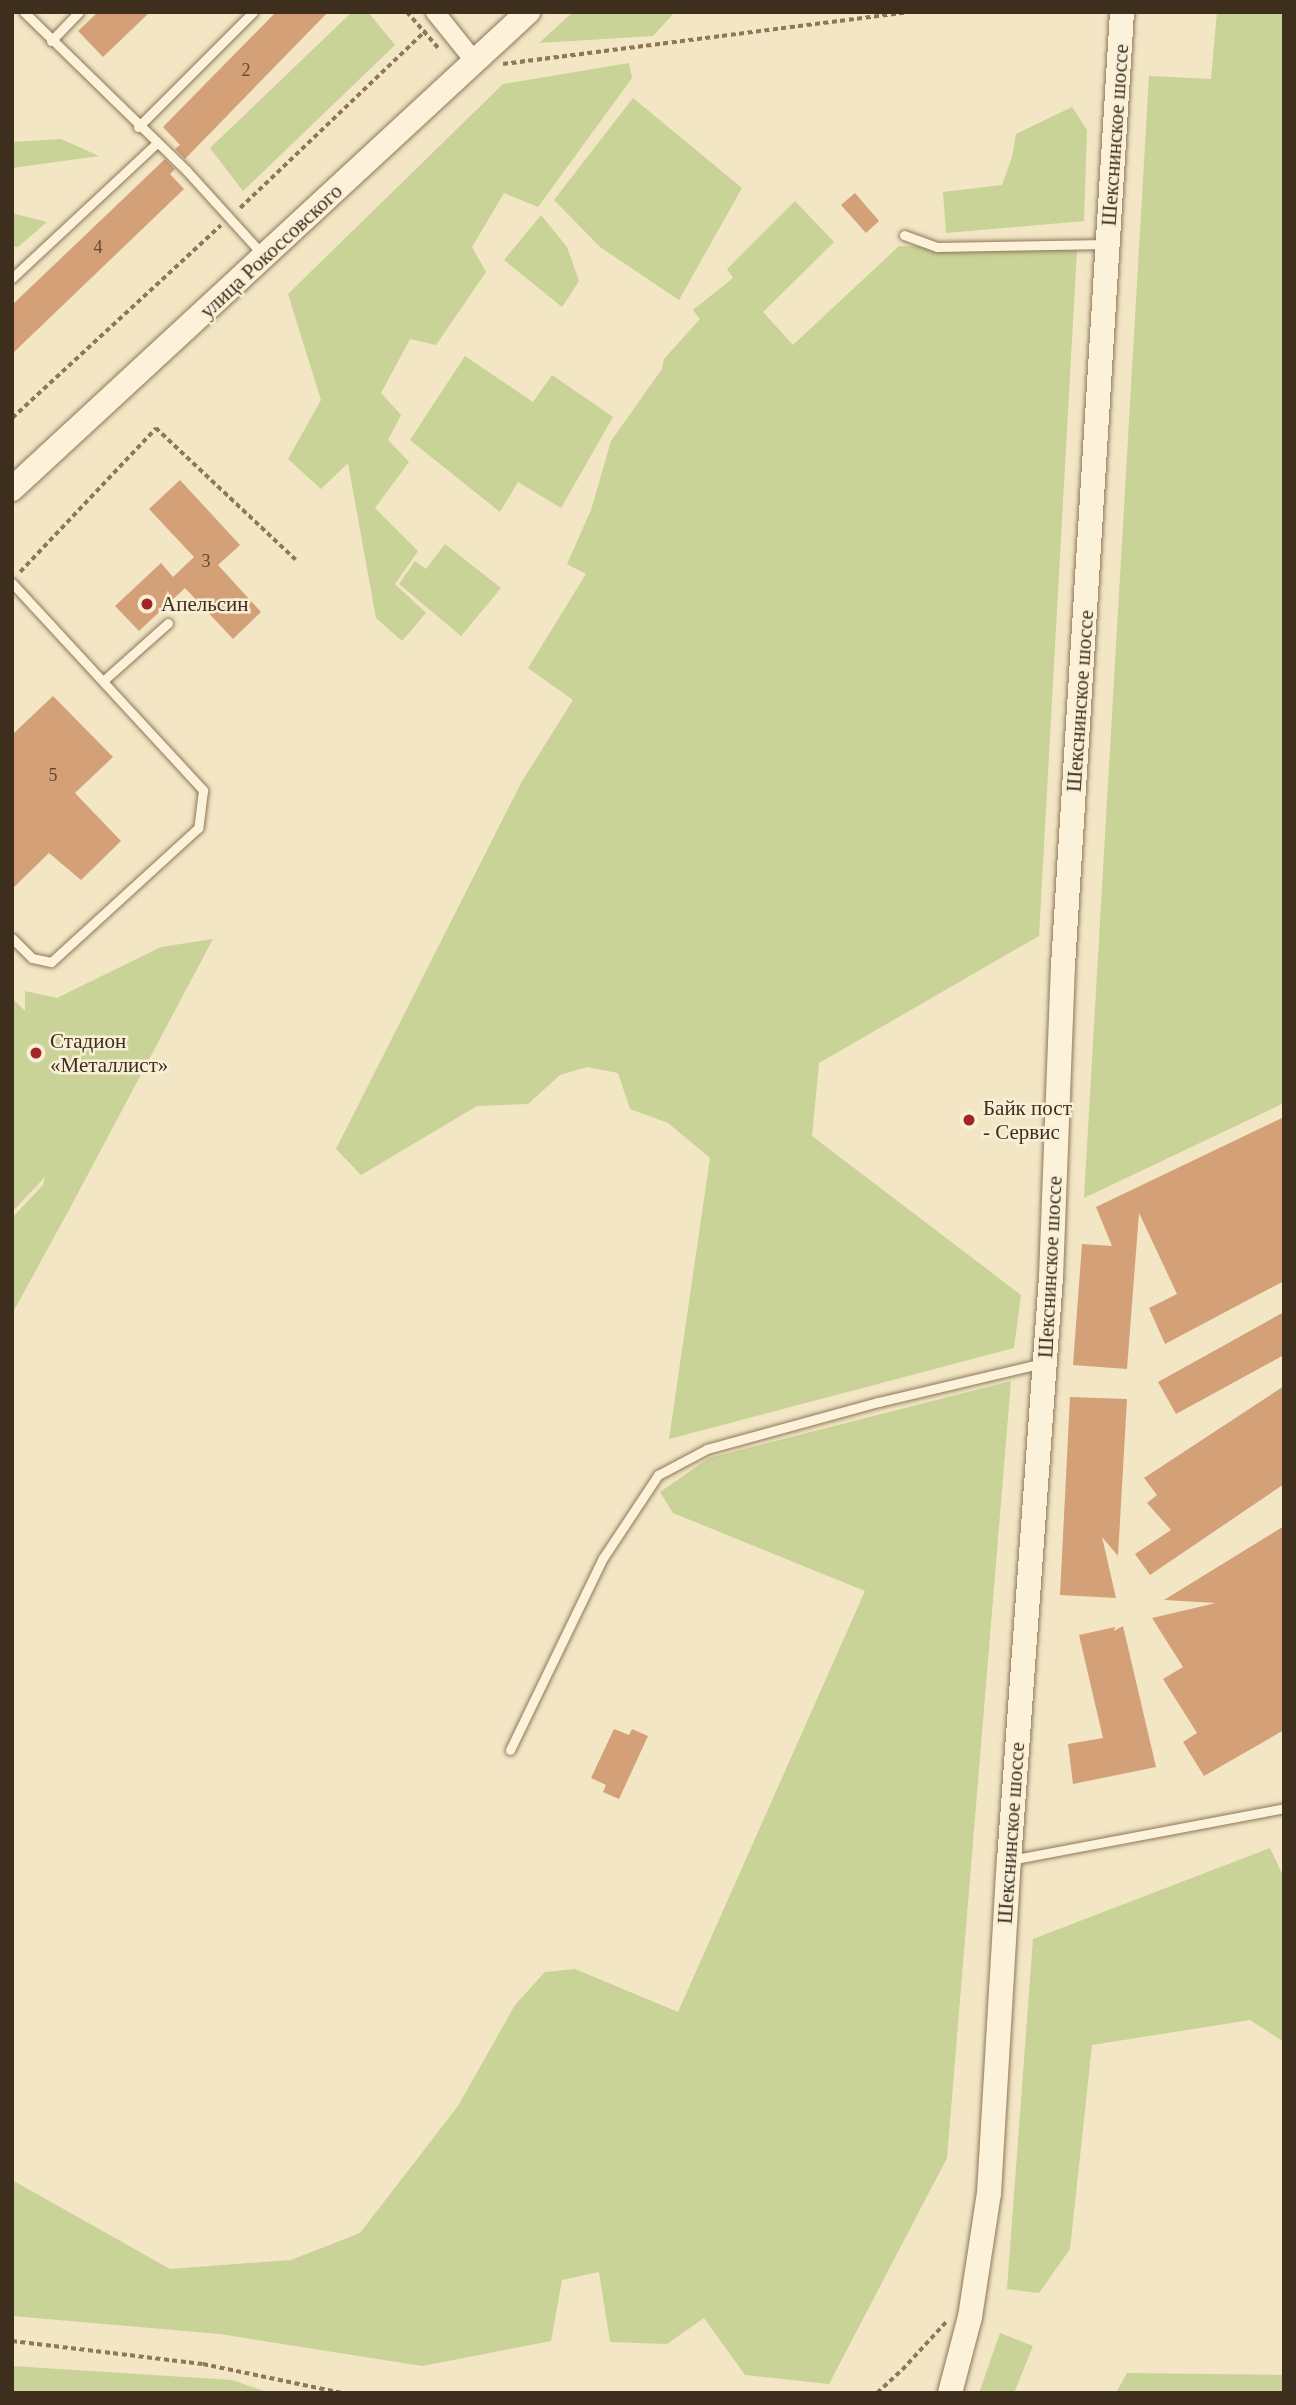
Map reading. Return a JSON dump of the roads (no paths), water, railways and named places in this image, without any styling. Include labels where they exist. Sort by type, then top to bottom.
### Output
[{"type":"main road","name":"улица Рокоссовского","points":[[12,489],[528,12]]},
{"type":"main road","name":"Шекснинское шоссе","points":[[950,2393],[973,2301],[989,2193],[1009,1861],[1045,1362],[1064,952],[1122,12]]},
{"type":"street","points":[[435,12],[475,62]]},
{"type":"lane","points":[[24,12],[157,143],[265,257]]},
{"type":"lane","points":[[51,41],[79,12]]},
{"type":"lane","points":[[138,127],[253,12]]},
{"type":"lane","points":[[12,278],[157,143]]},
{"type":"lane","points":[[904,235],[937,247],[1108,244]]},
{"type":"lane","points":[[12,582],[203,790],[198,828],[51,962],[32,958],[12,938]]},
{"type":"lane","points":[[103,681],[168,623]]},
{"type":"lane","points":[[510,1750],[603,1558],[658,1475],[707,1449],[878,1402],[1045,1362]]},
{"type":"lane","points":[[1009,1861],[1284,1808]]},
{"type":"place","name":"Апельсин","points":[[147,604]]},
{"type":"place","name":"Стадион «Металлист»","points":[[36,1053]]},
{"type":"place","name":"Байк пост - Сервис","points":[[969,1120]]}]
